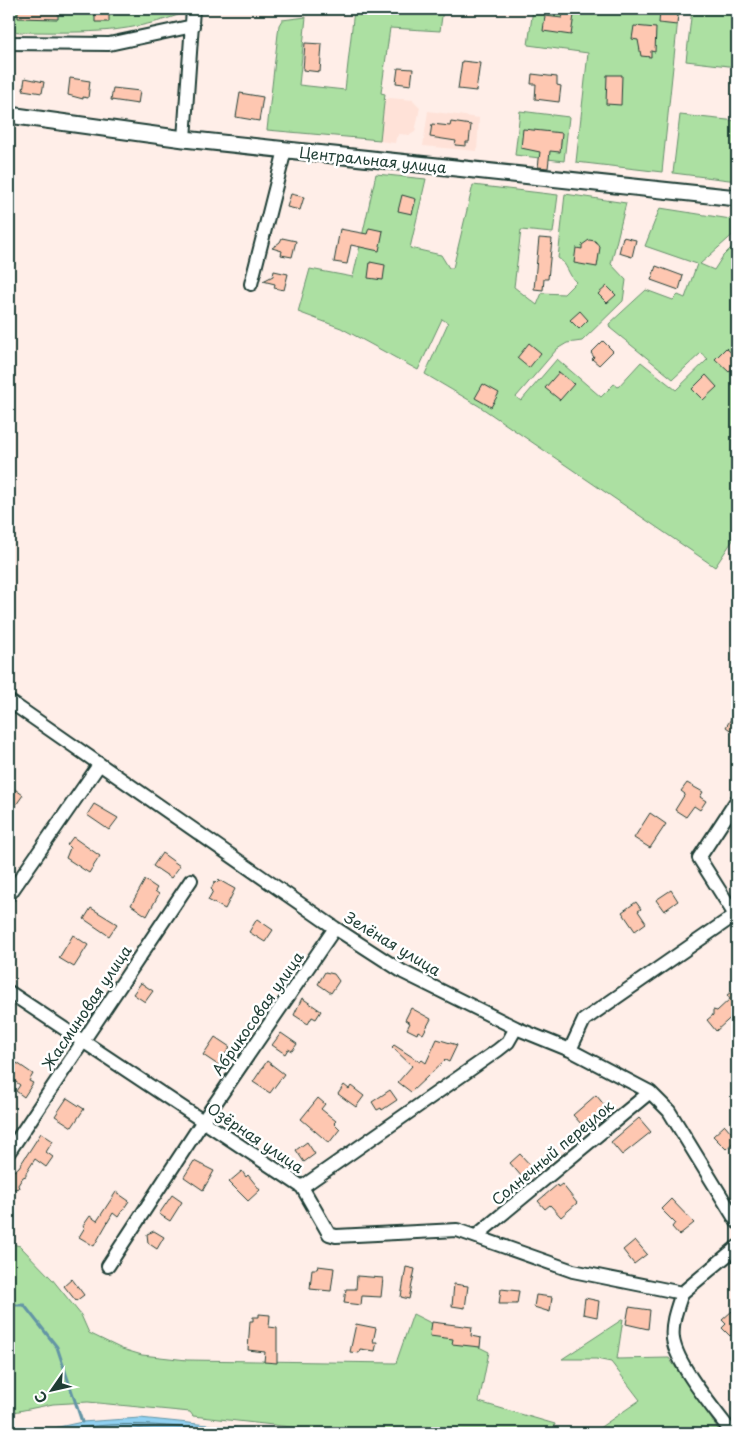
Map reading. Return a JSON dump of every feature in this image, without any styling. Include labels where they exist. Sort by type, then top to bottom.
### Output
[{"type":"main road","name":"Центральная улица","points":[[9,115],[184,139],[737,198]]},
{"type":"street","points":[[184,139],[193,9]]},
{"type":"street","points":[[9,43],[109,44],[193,26]]},
{"type":"street","points":[[251,284],[285,150]]},
{"type":"street","name":"Зелёная улица","points":[[9,701],[335,928],[403,972],[516,1028],[570,1050],[650,1092],[669,1111],[737,1222]]},
{"type":"street","points":[[9,895],[99,765]]},
{"type":"street","points":[[570,1050],[584,1020],[736,916],[698,858],[737,800]]},
{"type":"street","name":"Жасминовая улица","points":[[9,1152],[191,880]]},
{"type":"street","name":"Абрикосовая улица","points":[[108,1266],[202,1121],[335,928]]},
{"type":"street","name":"Озёрная улица","points":[[9,992],[302,1187],[329,1234],[336,1236],[457,1230],[573,1270],[682,1294]]},
{"type":"street","points":[[302,1187],[498,1050],[508,1042],[516,1028]]},
{"type":"street","name":"Солнечный переулок","points":[[476,1236],[650,1092]]},
{"type":"street","points":[[732,1433],[680,1361],[673,1339],[674,1318],[682,1294],[737,1247]]},
{"type":"shaded area","points":[[390,98],[413,100],[420,107],[415,132],[410,135],[399,134],[395,143],[379,141],[384,100]]},
{"type":"shaded area","points":[[428,111],[479,118],[477,151],[423,146]]},
{"type":"green space","points":[[9,9],[178,9],[178,15],[119,29],[81,32],[21,32],[9,31]]},
{"type":"green space","points":[[443,9],[440,31],[390,28],[381,93],[385,94],[380,140],[267,130],[279,25],[282,20],[306,17],[299,85],[345,90],[354,10]]},
{"type":"green space","points":[[533,9],[679,9],[662,172],[576,162],[588,53],[528,45]]},
{"type":"green space","points":[[692,9],[737,9],[737,67],[686,61]]},
{"type":"green space","points":[[520,111],[569,117],[564,161],[515,155]]},
{"type":"green space","points":[[680,115],[737,121],[737,181],[673,173]]},
{"type":"green space","points":[[376,174],[426,179],[410,248],[441,255],[449,268],[453,268],[473,185],[558,195],[553,233],[521,230],[514,287],[537,305],[542,293],[564,294],[576,282],[564,263],[558,258],[565,194],[626,203],[611,264],[626,280],[623,301],[582,341],[567,343],[557,349],[516,397],[521,401],[557,359],[601,397],[614,384],[618,387],[641,362],[676,390],[708,359],[701,353],[673,379],[610,328],[609,324],[646,290],[673,300],[678,295],[685,298],[697,264],[645,246],[660,208],[737,220],[737,231],[700,264],[714,270],[723,256],[737,242],[737,534],[715,567],[479,406],[425,374],[448,323],[442,319],[418,370],[341,328],[298,312],[310,269],[353,277]]},
{"type":"green space","points":[[9,1243],[20,1246],[52,1279],[81,1315],[89,1333],[122,1349],[142,1355],[187,1360],[396,1363],[413,1314],[489,1352],[479,1402],[555,1424],[552,1433],[344,1433],[193,1416],[190,1412],[88,1402],[53,1404],[9,1413]]},
{"type":"green space","points":[[623,1319],[617,1359],[669,1358],[721,1433],[592,1433],[640,1400],[611,1362],[596,1359],[562,1359]]},
{"type":"water","points":[[140,1418],[285,1433],[31,1433],[82,1422]]},
{"type":"building","points":[[18,9],[58,9],[58,19],[18,18]]},
{"type":"building","points":[[95,9],[109,9],[109,22],[95,22]]},
{"type":"building","points":[[660,11],[678,12],[677,25],[659,23]]},
{"type":"building","points":[[563,13],[574,15],[571,35],[543,31],[545,16],[562,18]]},
{"type":"building","points":[[634,26],[656,28],[655,52],[651,51],[651,57],[641,56],[638,40],[632,39]]},
{"type":"building","points":[[305,43],[322,44],[320,72],[303,70]]},
{"type":"building","points":[[462,61],[480,63],[476,91],[458,89]]},
{"type":"building","points":[[398,68],[413,69],[411,85],[396,83]]},
{"type":"building","points":[[532,74],[557,77],[557,85],[561,86],[559,102],[535,99],[536,84],[531,84]]},
{"type":"building","points":[[607,75],[622,75],[621,105],[606,104]]},
{"type":"building","points":[[25,78],[44,82],[42,93],[23,90]]},
{"type":"building","points":[[70,78],[90,81],[88,98],[83,97],[83,99],[68,95]]},
{"type":"building","points":[[113,88],[140,91],[138,104],[111,100]]},
{"type":"building","points":[[240,93],[263,97],[259,121],[236,117]]},
{"type":"building","points":[[451,122],[471,125],[469,142],[466,142],[466,146],[455,145],[456,141],[430,137],[432,124],[450,126]]},
{"type":"building","points":[[523,129],[562,133],[560,152],[550,151],[548,168],[538,167],[540,152],[521,148]]},
{"type":"building","points":[[291,194],[304,197],[300,210],[287,207]]},
{"type":"building","points":[[402,195],[416,199],[412,214],[398,211]]},
{"type":"building","points":[[369,228],[383,231],[379,251],[351,245],[347,264],[334,262],[340,229],[367,234]]},
{"type":"building","points":[[623,237],[636,240],[632,257],[619,253]]},
{"type":"building","points":[[282,238],[296,241],[292,257],[281,255],[282,251],[272,248]]},
{"type":"building","points":[[539,238],[552,239],[548,279],[544,279],[543,290],[534,289]]},
{"type":"building","points":[[589,240],[595,241],[600,247],[597,267],[574,263],[576,248],[582,249],[582,245]]},
{"type":"building","points":[[370,262],[385,265],[383,280],[368,278]]},
{"type":"building","points":[[656,266],[683,276],[679,290],[651,280]]},
{"type":"building","points":[[274,271],[288,274],[284,290],[274,288],[275,284],[263,281],[273,276]]},
{"type":"building","points":[[607,286],[616,295],[607,303],[598,294]]},
{"type":"building","points":[[580,311],[588,320],[579,329],[570,320]]},
{"type":"building","points":[[603,341],[613,351],[599,365],[592,359],[594,357],[591,353]]},
{"type":"building","points":[[529,343],[541,353],[529,368],[517,358]]},
{"type":"building","points":[[726,348],[737,358],[737,363],[729,372],[715,359]]},
{"type":"building","points":[[559,372],[574,384],[560,400],[545,388]]},
{"type":"building","points":[[706,375],[717,387],[703,400],[692,389]]},
{"type":"building","points":[[483,384],[499,393],[491,407],[475,398]]},
{"type":"building","points":[[737,709],[737,735],[726,727]]},
{"type":"building","points":[[687,783],[703,792],[700,797],[706,801],[700,810],[694,806],[686,817],[675,810],[685,794],[681,791]]},
{"type":"building","points":[[9,785],[23,795],[9,815]]},
{"type":"building","points":[[94,804],[118,818],[109,830],[87,815]]},
{"type":"building","points":[[650,813],[666,824],[650,848],[634,838]]},
{"type":"building","points":[[73,837],[100,856],[89,873],[66,858],[70,848],[67,845]]},
{"type":"building","points":[[162,853],[180,866],[171,878],[153,866]]},
{"type":"building","points":[[145,880],[157,888],[155,891],[159,894],[147,916],[131,905]]},
{"type":"building","points":[[219,880],[235,889],[225,909],[208,900],[213,891],[211,889],[215,881],[217,883]]},
{"type":"building","points":[[671,890],[678,901],[664,911],[656,900]]},
{"type":"building","points":[[636,902],[641,909],[638,911],[646,923],[635,931],[622,912]]},
{"type":"building","points":[[91,908],[117,924],[109,936],[84,919]]},
{"type":"building","points":[[257,919],[273,930],[265,942],[249,932]]},
{"type":"building","points":[[73,935],[88,945],[74,967],[59,958]]},
{"type":"building","points":[[325,972],[334,974],[339,981],[331,993],[318,984]]},
{"type":"building","points":[[141,983],[153,991],[145,1002],[133,994]]},
{"type":"building","points":[[737,988],[737,1012],[716,1031],[707,1020],[713,1015],[713,1010],[717,1011],[730,999],[727,995]]},
{"type":"building","points":[[302,998],[321,1011],[316,1019],[312,1017],[308,1024],[294,1015]]},
{"type":"building","points":[[411,1008],[431,1019],[423,1034],[418,1031],[417,1034],[407,1029],[410,1023],[405,1020]]},
{"type":"building","points":[[281,1033],[297,1044],[292,1051],[288,1049],[285,1054],[272,1045]]},
{"type":"building","points":[[215,1037],[230,1047],[218,1065],[203,1055]]},
{"type":"building","points":[[437,1039],[457,1045],[449,1062],[445,1060],[411,1092],[398,1082],[412,1066],[392,1047],[394,1045],[420,1062],[422,1060],[426,1063]]},
{"type":"building","points":[[267,1061],[284,1074],[270,1093],[253,1082]]},
{"type":"building","points":[[17,1063],[33,1074],[29,1081],[33,1083],[24,1097],[16,1091],[20,1085],[9,1077]]},
{"type":"building","points":[[344,1085],[349,1089],[351,1086],[364,1096],[356,1107],[338,1094]]},
{"type":"building","points":[[390,1090],[397,1100],[382,1110],[381,1108],[377,1110],[372,1102]]},
{"type":"building","points":[[596,1095],[606,1107],[583,1126],[573,1115]]},
{"type":"building","points":[[67,1098],[84,1109],[72,1127],[55,1116]]},
{"type":"building","points":[[318,1098],[325,1104],[321,1109],[336,1121],[334,1123],[340,1129],[329,1143],[301,1119]]},
{"type":"building","points":[[639,1118],[651,1132],[622,1155],[611,1142]]},
{"type":"building","points":[[725,1125],[737,1139],[726,1149],[713,1136]]},
{"type":"building","points":[[41,1133],[53,1141],[46,1152],[53,1157],[46,1167],[35,1159],[26,1176],[23,1177],[18,1185],[19,1188],[9,1190],[9,1174],[12,1170],[14,1171],[19,1167]]},
{"type":"building","points":[[307,1142],[315,1154],[304,1162],[296,1150]]},
{"type":"building","points":[[520,1154],[533,1168],[522,1177],[510,1163]]},
{"type":"building","points":[[194,1161],[214,1171],[203,1190],[184,1177]]},
{"type":"building","points":[[242,1171],[246,1177],[248,1175],[260,1190],[248,1201],[229,1182]]},
{"type":"building","points":[[562,1184],[577,1203],[561,1217],[550,1205],[545,1209],[538,1201],[557,1185],[558,1187]]},
{"type":"building","points":[[116,1192],[129,1201],[118,1217],[113,1213],[94,1246],[79,1237],[85,1227],[83,1226],[90,1216],[97,1221]]},
{"type":"building","points":[[172,1195],[182,1202],[170,1221],[159,1214]]},
{"type":"building","points":[[671,1199],[694,1223],[679,1235],[672,1227],[675,1223],[661,1209]]},
{"type":"building","points":[[154,1231],[164,1237],[157,1249],[148,1243],[147,1234]]},
{"type":"building","points":[[635,1240],[647,1254],[634,1264],[623,1250]]},
{"type":"building","points":[[318,1266],[334,1268],[331,1291],[310,1289],[312,1269],[317,1269]]},
{"type":"building","points":[[406,1267],[415,1269],[409,1299],[401,1297]]},
{"type":"building","points":[[357,1276],[383,1278],[381,1297],[362,1296],[361,1305],[344,1303],[346,1289],[356,1289]]},
{"type":"building","points":[[72,1279],[84,1295],[76,1301],[64,1286]]},
{"type":"building","points":[[454,1284],[468,1286],[465,1308],[452,1306]]},
{"type":"building","points":[[501,1289],[519,1291],[517,1304],[499,1304]]},
{"type":"building","points":[[536,1295],[552,1297],[550,1312],[534,1307]]},
{"type":"building","points":[[585,1298],[599,1301],[597,1317],[583,1314]]},
{"type":"building","points":[[629,1307],[650,1310],[648,1329],[626,1324]]},
{"type":"building","points":[[732,1311],[737,1317],[737,1329],[730,1336],[722,1328],[726,1324],[722,1320]]},
{"type":"building","points":[[259,1314],[270,1315],[269,1327],[277,1328],[277,1363],[264,1362],[265,1352],[248,1350],[250,1321],[253,1321],[253,1317],[259,1317]]},
{"type":"building","points":[[432,1322],[472,1327],[471,1336],[481,1338],[480,1347],[452,1344],[453,1339],[430,1336]]},
{"type":"building","points":[[356,1324],[376,1328],[373,1342],[377,1342],[375,1351],[360,1349],[359,1353],[350,1352]]},
{"type":"waterway","points":[[9,1305],[24,1305],[57,1347],[82,1422]]}]
